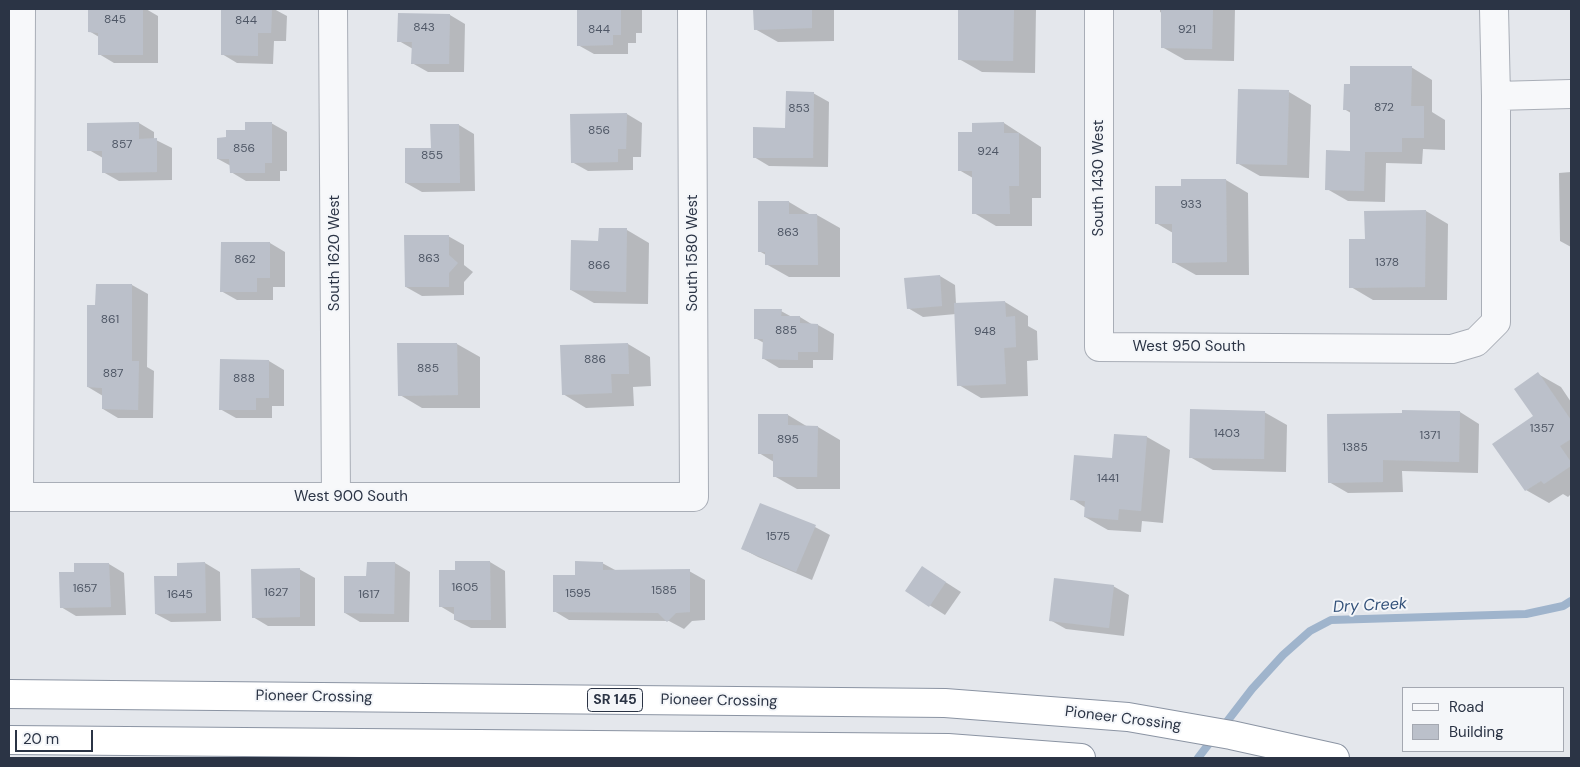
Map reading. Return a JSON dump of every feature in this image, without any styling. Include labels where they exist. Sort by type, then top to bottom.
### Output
[{"type":"highway","name":"Pioneer Crossing","points":[[9,694],[946,703],[1128,717],[1231,735],[1335,758]]},
{"type":"highway","points":[[9,740],[948,748],[1082,758]]},
{"type":"street","points":[[14,497],[21,9]]},
{"type":"street","name":"South 1620 West","points":[[333,9],[336,497]]},
{"type":"street","name":"South 1580 West","points":[[692,9],[694,497]]},
{"type":"street","name":"South 1430 West","points":[[1099,9],[1099,347]]},
{"type":"street","name":"West 950 South","points":[[1099,347],[1452,349],[1476,342],[1496,322],[1494,9]]},
{"type":"street","points":[[1496,96],[1571,94]]},
{"type":"street","name":"West 900 South","points":[[14,497],[694,497]]},
{"type":"building","points":[[88,9],[143,9],[143,55],[98,55],[98,33],[88,32]]},
{"type":"building","points":[[221,9],[272,9],[271,33],[258,33],[258,56],[221,55]]},
{"type":"building","points":[[577,9],[621,9],[621,35],[613,35],[613,45],[577,46]]},
{"type":"building","points":[[753,9],[812,9],[812,28],[754,30]]},
{"type":"building","points":[[958,9],[1014,9],[1013,61],[958,60]]},
{"type":"building","points":[[1161,9],[1213,9],[1212,49],[1161,48]]},
{"type":"building","points":[[398,13],[450,14],[449,64],[411,64],[412,42],[397,42]]},
{"type":"building","points":[[1350,66],[1412,66],[1411,106],[1424,106],[1424,138],[1402,138],[1402,152],[1365,152],[1364,191],[1325,190],[1326,150],[1350,151],[1350,110],[1343,110],[1344,84],[1350,84]]},
{"type":"building","points":[[1238,89],[1289,90],[1287,165],[1236,164]]},
{"type":"building","points":[[786,91],[814,92],[813,158],[753,158],[753,127],[785,128]]},
{"type":"building","points":[[627,113],[626,149],[618,149],[618,162],[571,163],[570,114]]},
{"type":"building","points":[[139,122],[139,139],[157,138],[157,172],[102,173],[102,151],[87,151],[87,123]]},
{"type":"building","points":[[245,122],[272,122],[272,163],[265,163],[265,173],[230,173],[229,159],[217,159],[217,138],[226,137],[226,130],[245,130]]},
{"type":"building","points":[[1004,122],[1004,133],[1019,133],[1019,186],[1009,186],[1010,214],[972,214],[972,171],[958,171],[958,132],[972,132],[972,123]]},
{"type":"building","points":[[430,124],[459,124],[460,183],[405,183],[405,148],[431,148]]},
{"type":"building","points":[[1181,179],[1226,179],[1227,262],[1172,263],[1172,224],[1155,224],[1155,186],[1181,186]]},
{"type":"building","points":[[758,201],[789,201],[789,214],[817,214],[818,265],[765,265],[765,252],[758,252]]},
{"type":"building","points":[[1426,210],[1425,287],[1349,288],[1349,239],[1365,239],[1364,211]]},
{"type":"building","points":[[599,228],[627,228],[626,292],[570,290],[571,240],[598,241]]},
{"type":"building","points":[[404,235],[449,235],[449,255],[458,263],[449,273],[449,287],[405,287]]},
{"type":"building","points":[[221,242],[270,242],[270,278],[257,278],[257,292],[220,292]]},
{"type":"building","points":[[940,275],[942,306],[907,309],[904,278]]},
{"type":"building","points":[[96,284],[132,284],[132,361],[139,361],[138,410],[102,409],[102,388],[87,387],[87,305],[95,305]]},
{"type":"building","points":[[1005,301],[1006,317],[1015,316],[1016,347],[1004,348],[1006,384],[957,386],[954,303]]},
{"type":"building","points":[[754,309],[782,309],[781,316],[800,316],[800,323],[818,324],[818,352],[798,352],[798,360],[762,359],[763,339],[754,339]]},
{"type":"building","points":[[397,343],[457,343],[458,395],[398,396]]},
{"type":"building","points":[[628,343],[629,374],[611,374],[612,393],[562,395],[560,345]]},
{"type":"building","points":[[220,359],[269,360],[269,398],[256,398],[256,410],[219,410]]},
{"type":"building","points":[[1538,372],[1571,420],[1571,439],[1560,446],[1571,462],[1571,466],[1544,484],[1541,481],[1525,491],[1492,444],[1533,416],[1514,389]]},
{"type":"building","points":[[1190,409],[1265,411],[1264,459],[1189,458]]},
{"type":"building","points":[[1402,410],[1460,411],[1459,462],[1383,460],[1383,482],[1328,483],[1327,414],[1402,413]]},
{"type":"building","points":[[758,414],[788,414],[788,425],[818,426],[817,477],[773,477],[773,454],[758,454]]},
{"type":"building","points":[[1114,434],[1147,436],[1141,511],[1119,509],[1118,520],[1084,517],[1085,501],[1070,500],[1074,455],[1112,458]]},
{"type":"building","points":[[760,503],[816,525],[796,572],[741,549]]},
{"type":"building","points":[[455,561],[490,561],[491,620],[454,620],[454,607],[439,607],[439,570],[455,570]]},
{"type":"building","points":[[575,561],[603,562],[603,570],[690,569],[690,612],[676,613],[667,622],[658,613],[553,612],[553,575],[575,575]]},
{"type":"building","points":[[205,562],[206,613],[155,614],[154,576],[177,576],[177,563]]},
{"type":"building","points":[[367,562],[395,562],[394,614],[344,613],[344,576],[366,576]]},
{"type":"building","points":[[74,563],[109,563],[111,607],[60,608],[59,572],[74,572]]},
{"type":"building","points":[[922,566],[946,582],[929,607],[905,591]]},
{"type":"building","points":[[300,568],[300,617],[252,618],[251,569]]},
{"type":"building","points":[[1054,578],[1114,585],[1109,628],[1049,621]]},
{"type":"waterway","name":"Dry Creek","points":[[1222,728],[1252,689],[1283,655],[1310,631],[1331,620],[1526,614],[1563,606],[1571,601]]},
{"type":"waterway","name":"Dry Creek","points":[[1198,758],[1214,737]]}]
